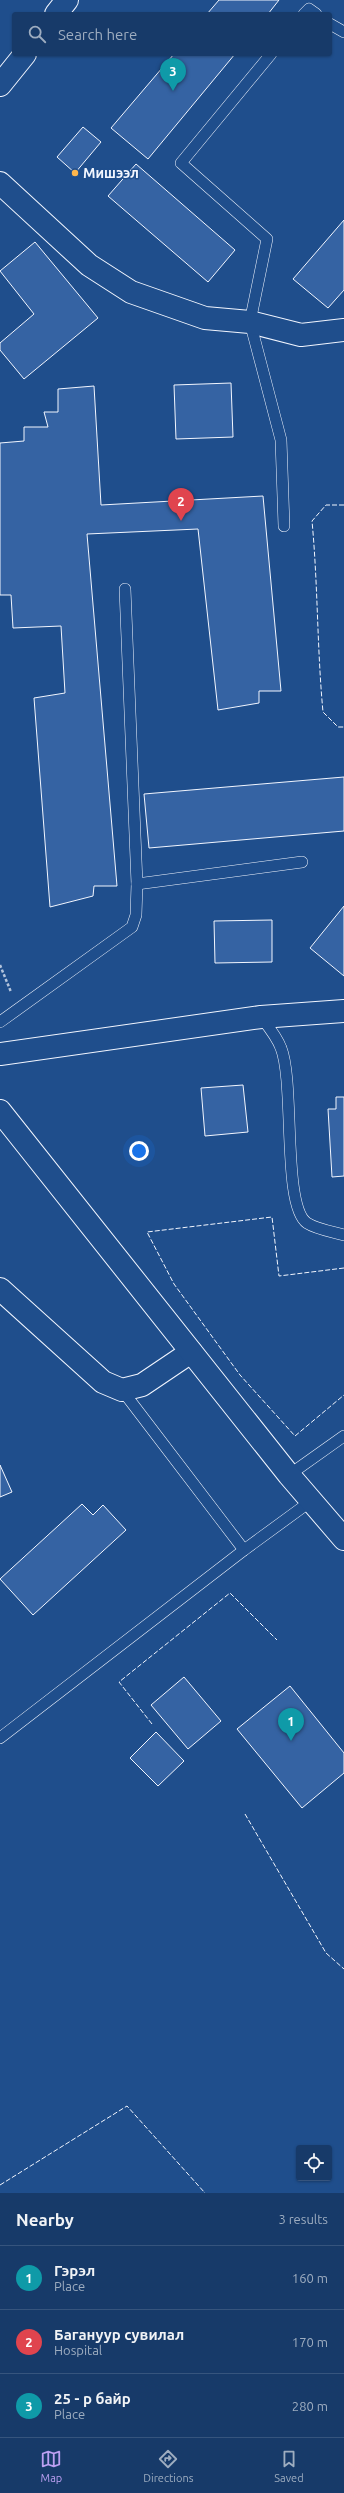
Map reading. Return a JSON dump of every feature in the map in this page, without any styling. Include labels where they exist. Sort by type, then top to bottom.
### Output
[{"type":"street","points":[[58,12],[67,0]]},
{"type":"street","points":[[0,85],[23,56]]},
{"type":"street","points":[[0,183],[89,265],[131,292],[205,318],[250,322],[301,335],[344,330]]},
{"type":"street","points":[[0,1054],[261,1017],[344,1011]]},
{"type":"street","points":[[0,1111],[289,1475],[344,1539]]},
{"type":"street","points":[[0,1289],[103,1382],[122,1390],[142,1385],[191,1352]]},
{"type":"lane","points":[[332,25],[344,32]]},
{"type":"lane","points":[[269,56],[181,163],[267,239],[250,322],[281,440],[284,526]]},
{"type":"lane","points":[[0,1022],[132,927],[136,915],[137,884],[125,589]]},
{"type":"lane","points":[[137,884],[302,862]]},
{"type":"lane","points":[[261,1017],[281,1048],[290,1110],[293,1195],[297,1212],[307,1223],[344,1236]]},
{"type":"lane","points":[[122,1390],[244,1550]]},
{"type":"lane","points":[[289,1475],[344,1436]]},
{"type":"lane","points":[[0,1738],[244,1550],[311,1501]]},
{"type":"path","points":[[0,965],[18,1008]]},
{"type":"building","points":[[219,0],[279,0],[270,12],[209,12]]},
{"type":"building","points":[[172,56],[233,56],[148,159],[111,128]]},
{"type":"building","points":[[83,127],[101,142],[75,173],[57,157]]},
{"type":"building","points":[[136,164],[235,250],[208,282],[108,196]]},
{"type":"building","points":[[344,220],[344,290],[328,308],[293,279]]},
{"type":"building","points":[[35,242],[98,318],[24,379],[0,350],[0,343],[34,314],[0,271]]},
{"type":"building","points":[[231,383],[233,437],[176,439],[174,385]]},
{"type":"building","points":[[94,386],[101,505],[263,496],[281,691],[259,691],[259,703],[218,710],[198,529],[87,534],[117,886],[94,886],[93,896],[50,907],[34,698],[65,693],[61,626],[13,628],[11,595],[0,595],[0,443],[24,441],[24,427],[48,427],[44,412],[58,412],[58,389]]},
{"type":"building","points":[[344,777],[344,831],[149,848],[144,794]]},
{"type":"building","points":[[344,906],[344,976],[310,948]]},
{"type":"building","points":[[272,920],[272,962],[215,963],[214,921]]},
{"type":"building","points":[[243,1085],[248,1132],[205,1136],[201,1088]]},
{"type":"building","points":[[336,1097],[344,1097],[344,1176],[332,1177],[328,1109],[336,1109]]},
{"type":"building","points":[[0,1465],[12,1492],[0,1497]]},
{"type":"building","points":[[82,1504],[93,1515],[103,1505],[126,1530],[33,1615],[0,1579]]},
{"type":"building","points":[[184,1677],[221,1721],[188,1749],[151,1705]]},
{"type":"building","points":[[290,1686],[344,1753],[344,1773],[302,1808],[237,1729]]},
{"type":"building","points":[[156,1732],[184,1761],[158,1786],[130,1758]]},
{"type":"fence","points":[[344,505],[326,505],[312,521],[323,712],[338,727],[344,727]]},
{"type":"fence","points":[[344,1268],[279,1276],[272,1217],[147,1232],[174,1284],[240,1375],[295,1436],[344,1395]]},
{"type":"fence","points":[[152,1724],[119,1682],[230,1593],[277,1640]]},
{"type":"fence","points":[[245,1814],[326,1953],[344,1969]]},
{"type":"fence","points":[[0,2185],[127,2106],[205,2193]]},
{"type":"place","name":"25 - р байр","points":[[173,91]]},
{"type":"place","name":"Мишээл","points":[[75,173]]},
{"type":"place","name":"Багануур сувилал","points":[[181,521]]},
{"type":"place","name":"Гэрэл","points":[[291,1741]]}]
